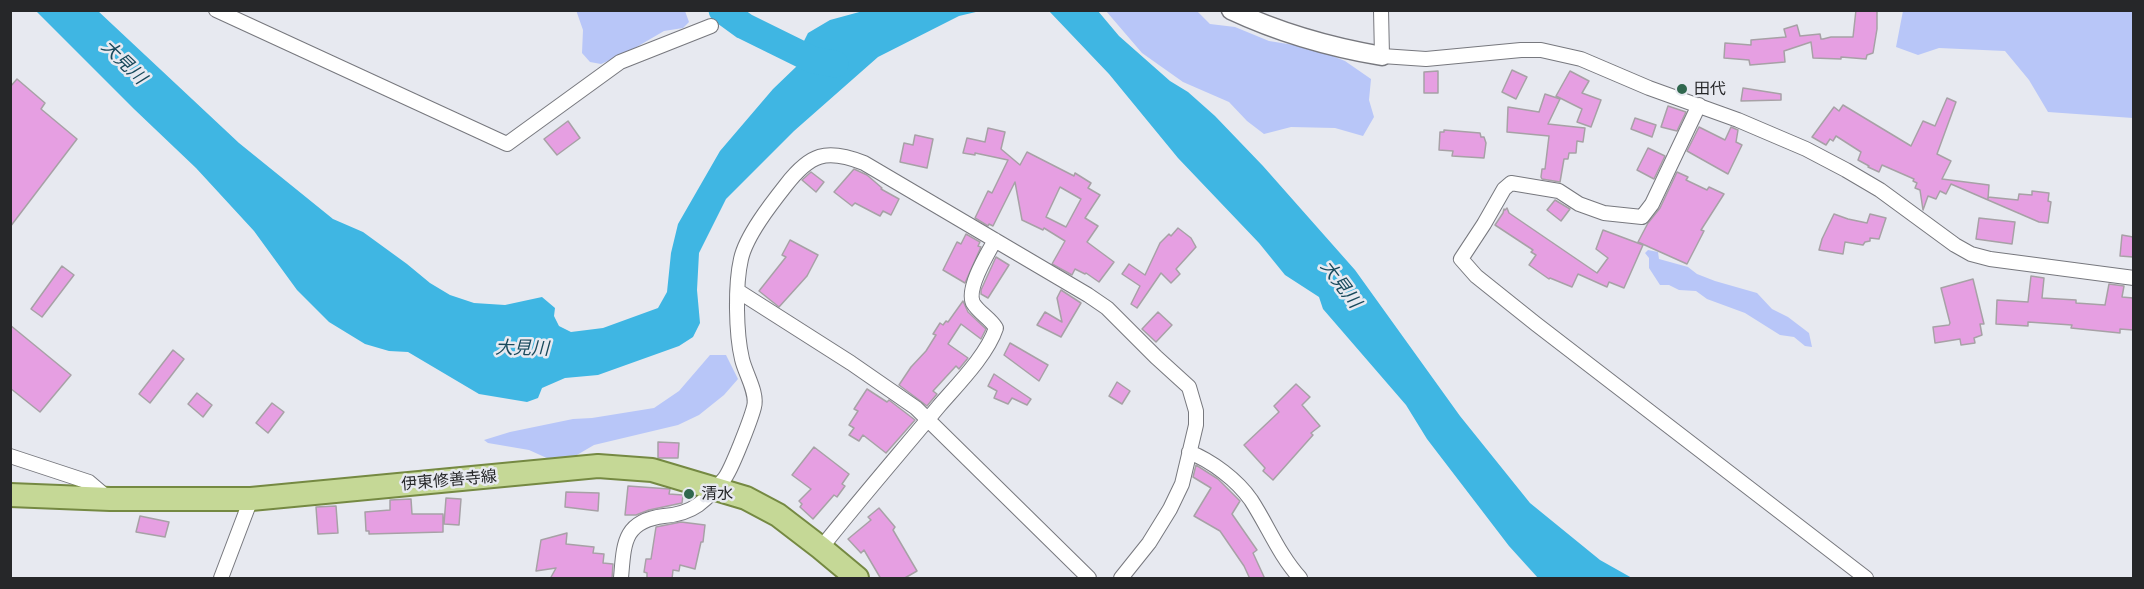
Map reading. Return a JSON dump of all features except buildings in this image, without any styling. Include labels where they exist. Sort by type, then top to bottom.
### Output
[{"type":"main road","name":"伊東修善寺線","points":[[10,495],[110,499],[251,499],[598,466],[652,470],[746,498],[778,515],[822,548],[857,579]]},
{"type":"street","points":[[216,10],[507,144],[620,62],[711,26]]},
{"type":"street","points":[[1231,10],[1281,32],[1336,48],[1382,56],[1426,59],[1540,50],[1581,59],[1806,149],[1880,190],[1971,254],[1990,259],[2133,278]]},
{"type":"street","points":[[1381,10],[1382,56]]},
{"type":"street","points":[[1699,105],[1652,204],[1642,217],[1604,213],[1579,204],[1559,191],[1514,183],[1504,189],[1484,225],[1461,259],[1476,276],[1536,324],[1866,579]]},
{"type":"street","points":[[621,579],[624,551],[630,533],[638,523],[653,517],[686,512],[699,504],[726,478],[755,405],[739,345],[738,291],[741,258],[766,210],[790,180],[810,160],[827,155],[847,156],[864,163],[1107,308],[1189,387],[1196,411],[1196,425],[1182,484],[1149,543],[1121,579]]},
{"type":"street","points":[[822,548],[870,486],[974,364],[993,335],[996,328],[992,321],[975,306],[971,294],[973,285],[995,240]]},
{"type":"street","points":[[738,291],[851,363],[916,408],[1089,579]]},
{"type":"street","points":[[1189,452],[1212,464],[1239,486],[1251,500],[1286,563],[1299,579]]},
{"type":"street","points":[[10,456],[89,482],[110,499]]},
{"type":"street","points":[[221,579],[251,499]]},
{"type":"shaded area","points":[[576,10],[685,11],[689,22],[683,28],[664,31],[628,52],[601,64],[590,62],[582,53],[583,30]]},
{"type":"shaded area","points":[[1106,11],[1197,11],[1210,24],[1235,27],[1269,41],[1313,48],[1345,61],[1371,79],[1369,100],[1374,117],[1363,136],[1335,128],[1291,127],[1264,134],[1247,121],[1229,102],[1183,82],[1142,53]]},
{"type":"shaded area","points":[[1903,11],[2133,11],[2133,118],[2048,112],[2029,80],[2005,51],[1939,48],[1918,55],[1896,47]]},
{"type":"shaded area","points":[[1648,250],[1658,252],[1659,259],[1688,267],[1697,274],[1757,293],[1772,309],[1788,317],[1809,333],[1812,347],[1805,346],[1794,337],[1780,335],[1745,313],[1707,299],[1696,291],[1679,290],[1669,285],[1660,285],[1649,268],[1649,258],[1645,253]]},
{"type":"shaded area","points":[[710,355],[726,355],[738,379],[724,395],[699,415],[678,425],[594,445],[570,459],[549,459],[529,450],[488,443],[484,440],[510,432],[573,419],[654,408],[679,391]]},
{"type":"water","name":"大見川","points":[[36,11],[98,11],[239,143],[333,219],[363,232],[430,283],[450,295],[474,303],[505,305],[542,297],[555,308],[554,316],[559,326],[571,332],[603,328],[658,308],[667,292],[671,253],[678,224],[720,151],[773,89],[798,65],[808,33],[830,20],[863,11],[980,11],[959,16],[878,57],[794,131],[726,199],[699,253],[697,290],[700,323],[693,337],[679,346],[598,375],[565,378],[542,388],[538,398],[527,402],[479,394],[408,352],[389,351],[365,344],[329,322],[297,290],[254,231],[196,168]]},
{"type":"water","name":"大見川","points":[[1049,11],[1098,11],[1119,36],[1170,81],[1188,92],[1215,116],[1263,166],[1355,270],[1460,416],[1530,503],[1600,560],[1632,578],[1538,578],[1509,546],[1427,439],[1406,405],[1323,309],[1319,297],[1285,275],[1259,243],[1178,158],[1109,74]]},
{"type":"waterway","points":[[722,10],[744,26],[813,60],[835,64]]},
{"type":"place","name":"田代","points":[[1682,89]]},
{"type":"place","name":"清水","points":[[689,494]]}]
